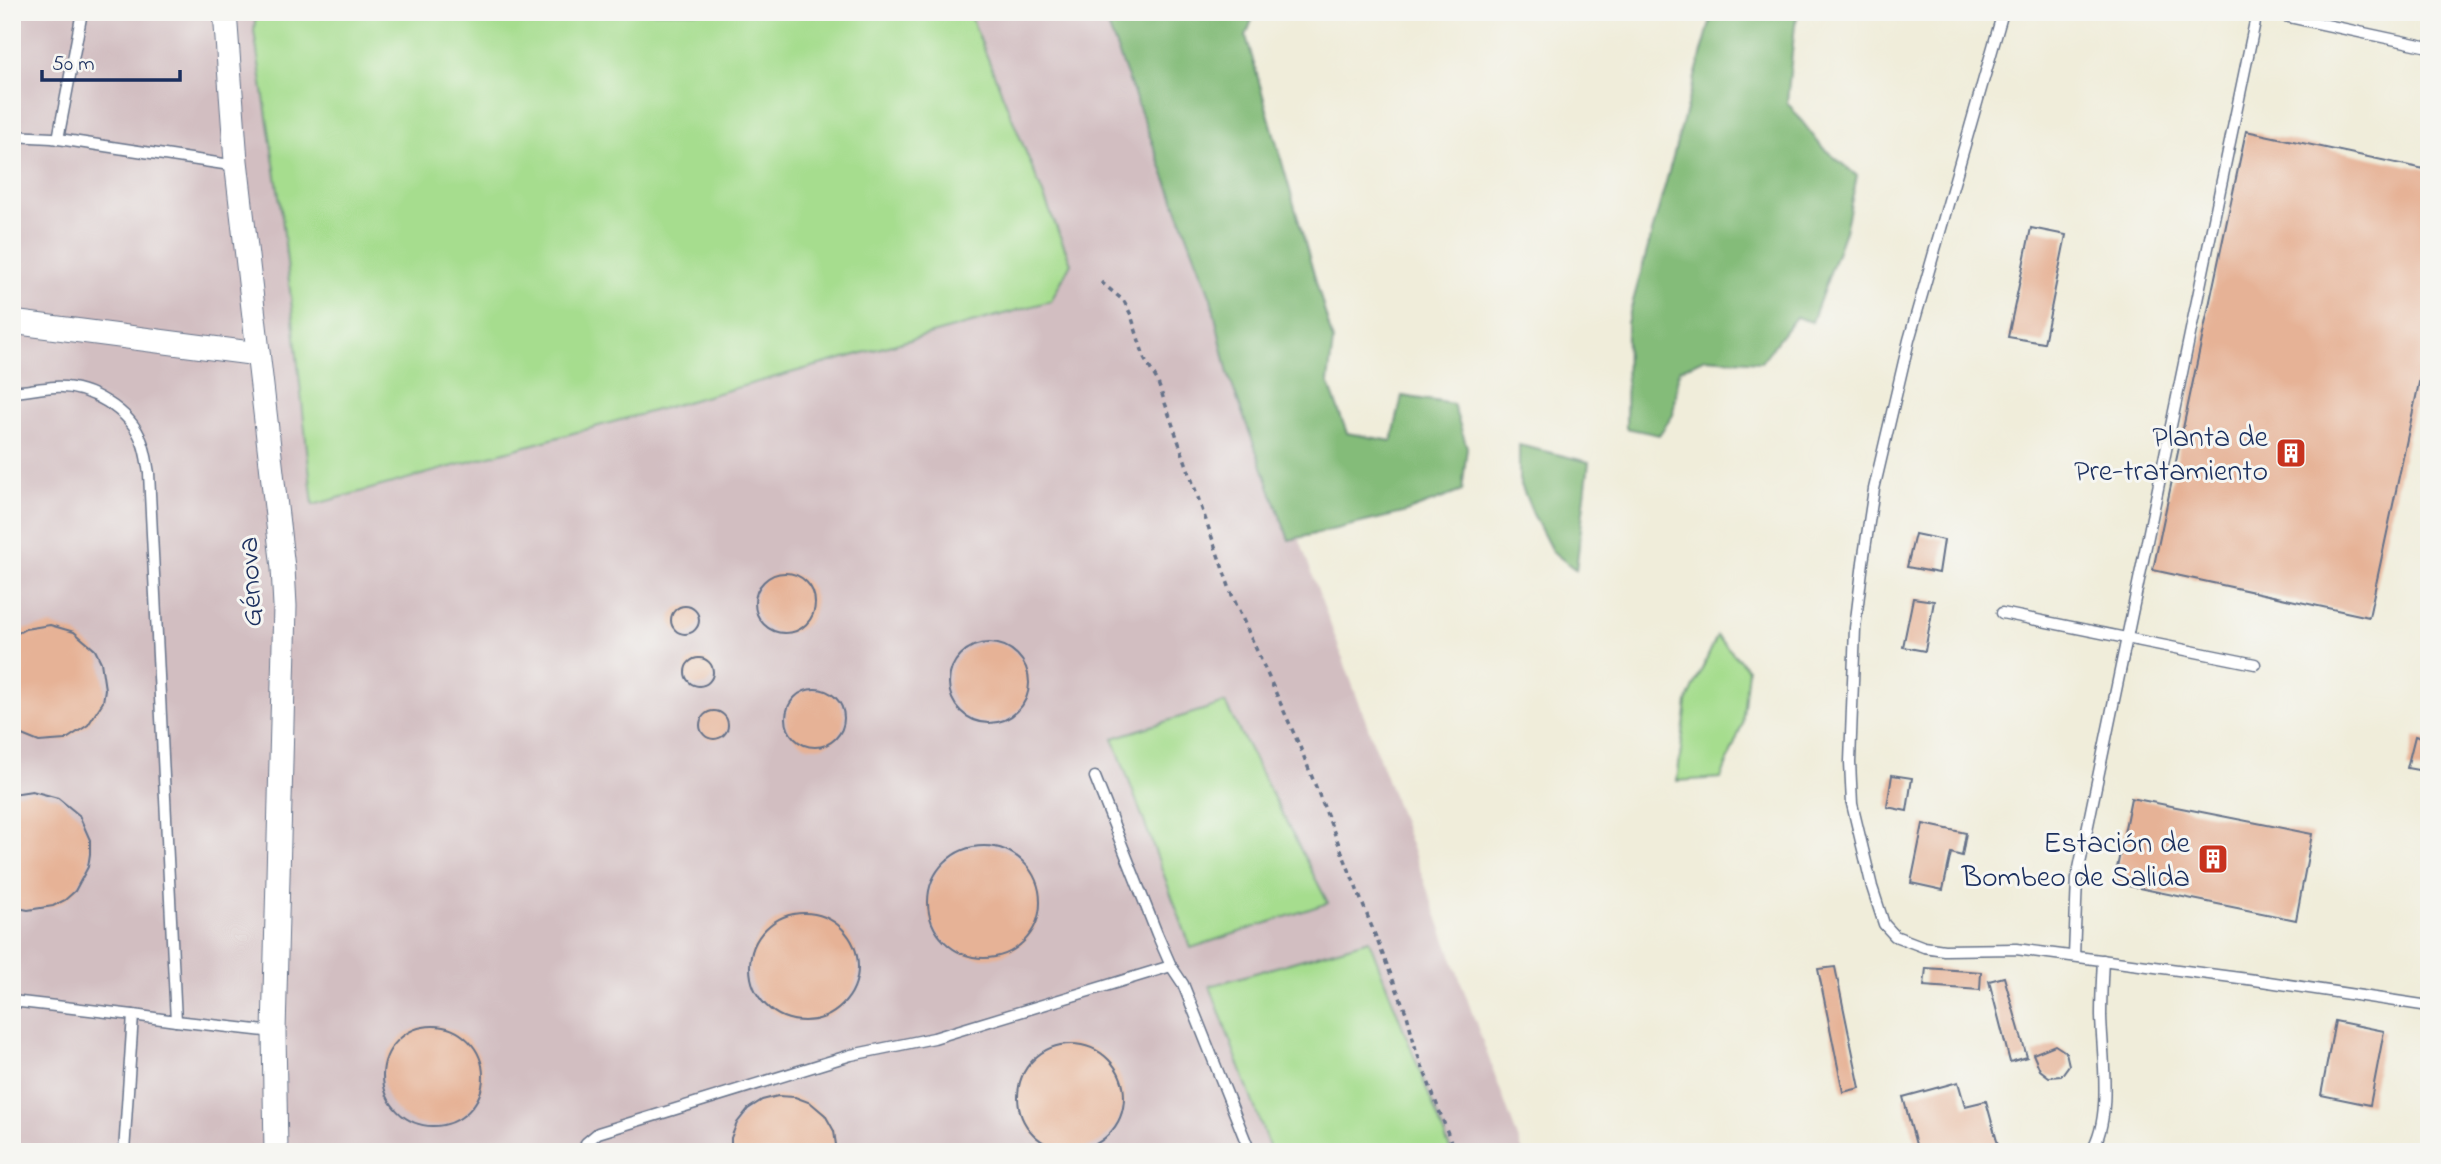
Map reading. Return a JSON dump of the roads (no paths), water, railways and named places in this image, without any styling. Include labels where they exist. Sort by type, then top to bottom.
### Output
[{"type":"street","name":"Génova","points":[[225,12],[237,166],[283,568],[285,606],[274,1032],[276,1152]]},
{"type":"street","points":[[12,322],[258,354]]},
{"type":"lane","points":[[58,139],[82,12]]},
{"type":"lane","points":[[2003,12],[1909,340],[1874,489],[1855,628],[1850,762],[1852,804],[1884,924],[1895,936],[1924,947],[1944,950],[2016,949],[2429,1006]]},
{"type":"lane","points":[[2074,956],[2077,878],[2257,12]]},
{"type":"lane","points":[[2266,12],[2429,47]]},
{"type":"lane","points":[[12,136],[58,139],[237,166]]},
{"type":"lane","points":[[12,392],[57,386],[94,395],[132,424],[142,440],[149,473],[176,1021]]},
{"type":"lane","points":[[2002,613],[2255,664]]},
{"type":"lane","points":[[1095,777],[1171,965],[1183,984],[1250,1152]]},
{"type":"lane","points":[[2091,1152],[2102,1126],[2103,960]]},
{"type":"lane","points":[[585,1152],[586,1143],[598,1133],[851,1055],[934,1038],[1171,965]]},
{"type":"lane","points":[[12,1001],[274,1032]]},
{"type":"lane","points":[[124,1152],[133,1015]]},
{"type":"place","name":"Planta de Pre-tratamiento","points":[[2291,453]]},
{"type":"place","name":"Estación de Bombeo de Salida","points":[[2213,859]]}]
